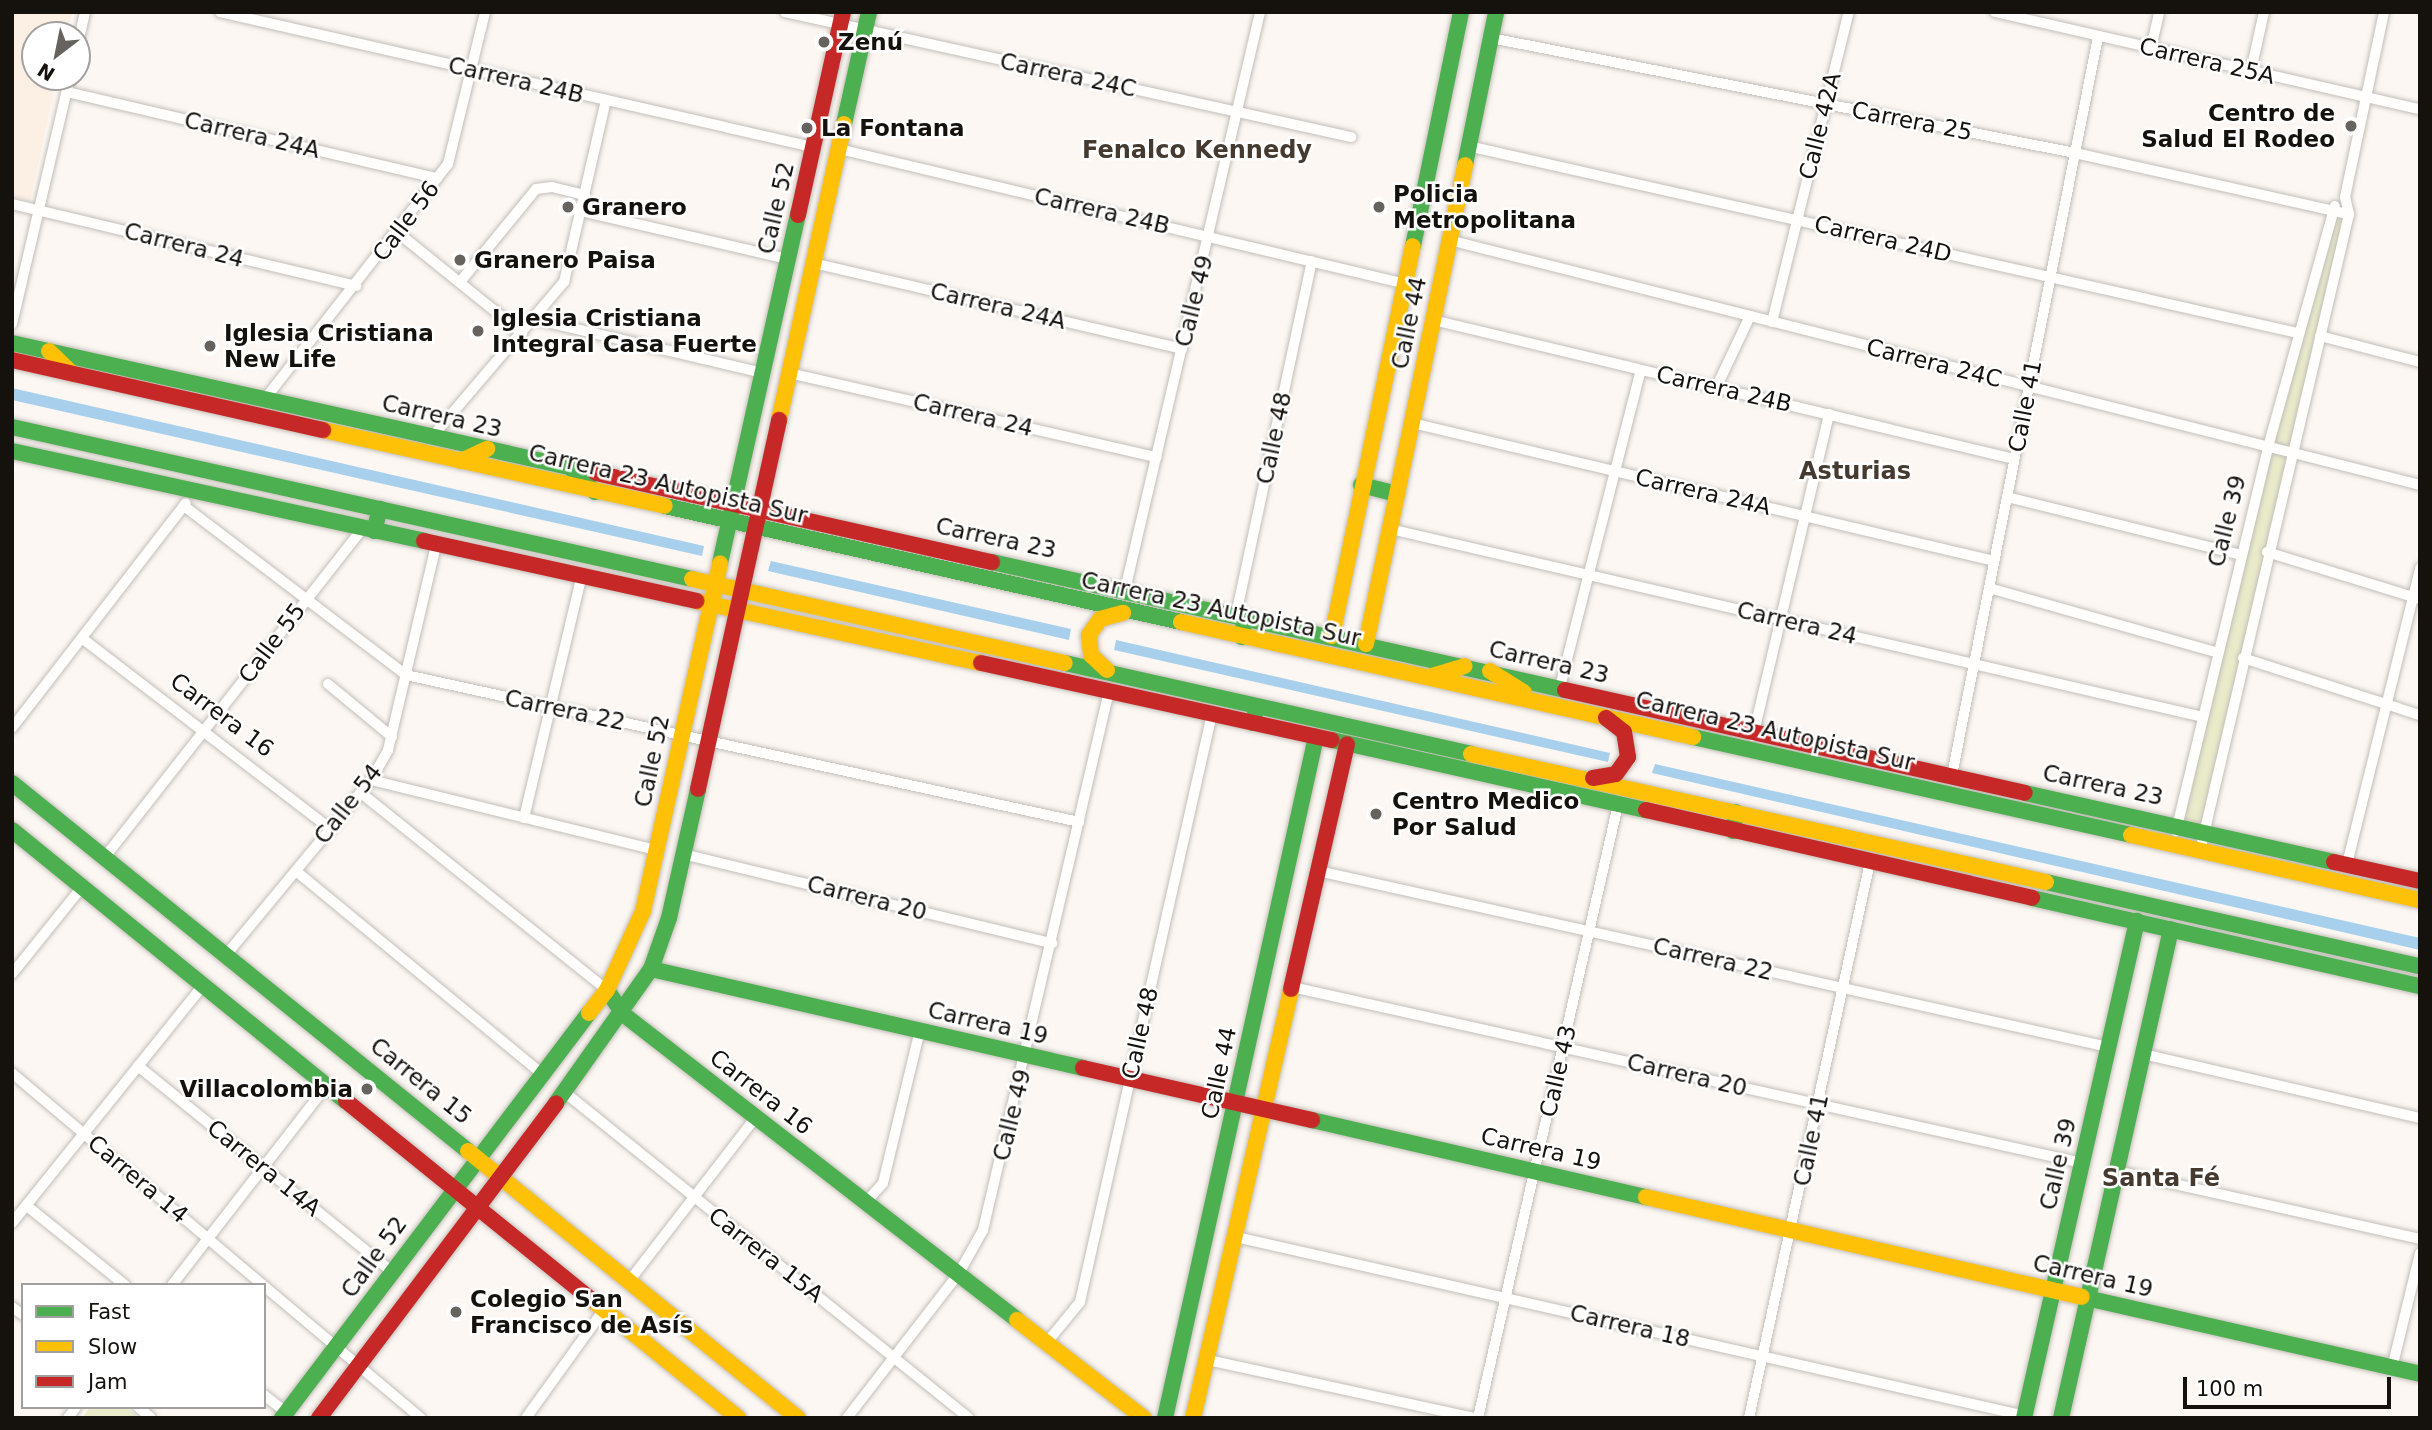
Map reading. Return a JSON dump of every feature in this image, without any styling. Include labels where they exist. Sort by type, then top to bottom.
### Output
[{"type":"street","name":"Carrera 24B","points":[[220,12],[813,147]]},
{"type":"street","name":"Calle 56","points":[[265,399],[356,286],[448,164],[485,12]]},
{"type":"street","name":"Carrera 24C","points":[[785,12],[842,19],[865,30],[1351,137]]},
{"type":"street","points":[[319,1418],[360,1366],[499,1173],[623,1014],[651,969],[669,918],[869,12]]},
{"type":"street","name":"Calle 49","points":[[1125,590],[1210,236],[1260,12]]},
{"type":"street","name":"Calle 44","points":[[1332,636],[1361,485],[1406,284],[1461,12]]},
{"type":"street","name":"Calle 44","points":[[1366,644],[1496,12]]},
{"type":"street","name":"Calle 42A","points":[[1772,322],[1849,12]]},
{"type":"street","name":"Carrera 25A","points":[[1995,12],[2420,109]]},
{"type":"street","points":[[2049,25],[2051,12]]},
{"type":"street","points":[[2151,48],[2159,12]]},
{"type":"street","points":[[2251,71],[2264,12]]},
{"type":"street","name":"Calle 39","points":[[2200,851],[2267,552],[2349,214],[2345,197],[2384,12]]},
{"type":"street","name":"Calle 52","points":[[284,1415],[338,1347],[454,1187],[607,990],[643,911],[842,19]]},
{"type":"street","name":"Calle 41","points":[[1952,775],[2098,37]]},
{"type":"street","name":"Carrera 25","points":[[1491,38],[2075,153],[2332,209]]},
{"type":"street","points":[[12,324],[67,92]]},
{"type":"street","name":"Carrera 24A","points":[[67,92],[437,178]]},
{"type":"street","points":[[432,437],[564,282],[606,100]]},
{"type":"street","name":"Carrera 24D","points":[[1468,146],[2298,333]]},
{"type":"street","name":"Carrera 24B","points":[[839,149],[1406,284]]},
{"type":"street","points":[[460,282],[536,189],[552,187],[585,195]]},
{"type":"street","points":[[2332,209],[2345,197]]},
{"type":"street","name":"Carrera 24","points":[[12,204],[356,286]]},
{"type":"street","points":[[2332,209],[2349,214]]},
{"type":"street","name":"Calle 39","points":[[2173,845],[2241,555],[2332,209]]},
{"type":"street","points":[[581,211],[787,260]]},
{"type":"street","points":[[397,232],[522,333]]},
{"type":"street","name":"Carrera 24C","points":[[1449,240],[2420,485]]},
{"type":"street","name":"Calle 48","points":[[1241,616],[1312,261]]},
{"type":"street","name":"Carrera 24A","points":[[813,263],[1182,349]]},
{"type":"street","points":[[1716,388],[1750,316]]},
{"type":"street","points":[[534,319],[762,373]]},
{"type":"street","name":"Carrera 24B","points":[[1433,320],[2014,459]]},
{"type":"street","points":[[2320,336],[2420,362]]},
{"type":"street","name":"Carrera 23","points":[[12,342],[2177,824],[2420,881]]},
{"type":"street","points":[[49,351],[72,374]]},
{"type":"street","name":"Carrera 23 Autopista Sur","points":[[12,360],[1130,613],[1536,699],[2420,900]]},
{"type":"street","points":[[1560,687],[1641,370]]},
{"type":"street","name":"Carrera 24","points":[[789,373],[1157,457]]},
{"type":"street","points":[[1750,749],[1829,414]]},
{"type":"street","name":"Carrera 24A","points":[[1412,423],[1994,561]]},
{"type":"street","points":[[12,427],[1257,706],[1618,806],[2420,986]]},
{"type":"street","points":[[461,461],[487,449]]},
{"type":"street","points":[[12,451],[1347,744],[1427,753],[1579,779],[1736,812],[2420,966]]},
{"type":"street","points":[[571,468],[596,492]]},
{"type":"street","points":[[1361,485],[1397,494]]},
{"type":"street","points":[[12,728],[194,492]]},
{"type":"street","points":[[2007,497],[2241,555]]},
{"type":"street","name":"Carrera 22","points":[[184,506],[406,675],[1079,822]]},
{"type":"street","points":[[368,530],[380,509]]},
{"type":"street","name":"Carrera 24","points":[[1390,529],[2203,717]]},
{"type":"street","name":"Calle 55","points":[[105,857],[305,599],[368,530]]},
{"type":"street","name":"Calle 54","points":[[226,955],[371,780],[392,737],[436,545]]},
{"type":"street","points":[[2267,552],[2416,598]]},
{"type":"street","points":[[2347,864],[2386,704],[2416,598],[2420,568]]},
{"type":"street","points":[[524,818],[582,575]]},
{"type":"street","points":[[1989,588],[2218,653]]},
{"type":"street","points":[[1118,674],[1094,659],[1088,635],[1105,616],[1130,613]]},
{"type":"street","points":[[1241,616],[1242,637]]},
{"type":"street","name":"Carrera 16","points":[[83,639],[206,730],[331,829]]},
{"type":"street","points":[[2244,658],[2420,715]]},
{"type":"street","points":[[1430,677],[1465,666]]},
{"type":"street","points":[[1490,671],[1536,699]]},
{"type":"street","points":[[328,684],[392,737]]},
{"type":"street","name":"Calle 49","points":[[847,1418],[959,1273],[983,1230],[1027,1055],[1109,691]]},
{"type":"street","points":[[1253,723],[1257,706]]},
{"type":"street","points":[[1579,779],[1616,774],[1628,757],[1628,741],[1620,727],[1595,713]]},
{"type":"street","name":"Calle 48","points":[[1048,1341],[1080,1302],[1212,714]]},
{"type":"street","name":"Calle 44","points":[[1165,1418],[1316,737]]},
{"type":"street","points":[[1193,1418],[1347,744]]},
{"type":"street","points":[[371,780],[656,850]]},
{"type":"street","name":"Carrera 15","points":[[12,783],[478,1156],[798,1418]]},
{"type":"street","name":"Carrera 16","points":[[361,793],[607,990],[623,1014],[1144,1418]]},
{"type":"street","name":"Calle 43","points":[[1478,1418],[1618,806]]},
{"type":"street","points":[[1733,831],[1736,812]]},
{"type":"street","points":[[12,830],[476,1204],[729,1415]]},
{"type":"street","name":"Carrera 20","points":[[682,854],[1052,943]]},
{"type":"street","name":"Calle 41","points":[[1749,1418],[1870,862]]},
{"type":"street","points":[[296,871],[542,1074]]},
{"type":"street","name":"Carrera 22","points":[[1318,871],[2108,1047]]},
{"type":"street","points":[[12,974],[82,887]]},
{"type":"street","name":"Calle 39","points":[[2025,1417],[2056,1290],[2137,921]]},
{"type":"street","points":[[2061,1418],[2085,1297],[2171,929]]},
{"type":"street","name":"Carrera 19","points":[[651,969],[2420,1374]]},
{"type":"street","points":[[12,1223],[204,984]]},
{"type":"street","name":"Carrera 20","points":[[1292,987],[2082,1163]]},
{"type":"street","points":[[866,1202],[883,1182],[920,1030]]},
{"type":"street","points":[[2143,1054],[2420,1118]]},
{"type":"street","name":"Carrera 14A","points":[[138,1066],[391,1271]]},
{"type":"street","name":"Carrera 14","points":[[12,1073],[262,1283]]},
{"type":"street","points":[[174,1283],[328,1084]]},
{"type":"street","name":"Carrera 15A","points":[[563,1091],[969,1418]]},
{"type":"street","points":[[525,1095],[547,1112]]},
{"type":"street","points":[[630,1280],[756,1117]]},
{"type":"street","points":[[2116,1171],[2420,1239]]},
{"type":"street","points":[[27,1206],[123,1283]]},
{"type":"street","name":"Carrera 18","points":[[1236,1237],[2025,1417]]},
{"type":"street","points":[[2392,1368],[2420,1253]]},
{"type":"street","name":"Carrera 14","points":[[266,1287],[421,1418]]},
{"type":"street","points":[[526,1418],[603,1311]]},
{"type":"street","points":[[1208,1360],[1473,1418]]},
{"type":"street","points":[[266,1397],[284,1415]]},
{"type":"shaded area","points":[[12,12],[72,12],[70,21],[21,21],[21,91],[54,91],[30,201],[12,197]]},
{"type":"green space","points":[[2332,209],[2349,214],[2204,831],[2177,824]]},
{"type":"green space","points":[[89,1409],[128,1409],[139,1418],[82,1418]]},
{"type":"water","points":[[12,388],[704,546],[702,556],[12,400]]},
{"type":"water","points":[[771,561],[1071,629],[1069,640],[768,571]]},
{"type":"water","points":[[1116,640],[1610,753],[1608,762],[1114,650]]},
{"type":"water","points":[[1655,764],[2420,938],[2420,950],[1652,773]]},
{"type":"traffic: fast","points":[[844,124],[869,12]]},
{"type":"traffic: fast","points":[[1413,246],[1461,12]]},
{"type":"traffic: fast","points":[[1465,165],[1496,12]]},
{"type":"traffic: fast","points":[[720,563],[798,215]]},
{"type":"traffic: fast","points":[[12,343],[596,473]]},
{"type":"traffic: fast","points":[[12,427],[692,579]]},
{"type":"traffic: fast","points":[[12,451],[424,541]]},
{"type":"traffic: fast","points":[[571,468],[595,492]]},
{"type":"traffic: fast","points":[[1361,485],[1397,494]]},
{"type":"traffic: fast","points":[[665,506],[1181,622]]},
{"type":"traffic: fast","points":[[374,531],[380,509]]},
{"type":"traffic: fast","points":[[992,562],[1565,690]]},
{"type":"traffic: fast","points":[[1242,637],[1245,617]]},
{"type":"traffic: fast","points":[[1065,663],[1471,754]]},
{"type":"traffic: fast","points":[[1253,723],[1257,706]]},
{"type":"traffic: fast","points":[[1165,1418],[1316,737]]},
{"type":"traffic: fast","points":[[1693,737],[2131,835]]},
{"type":"traffic: fast","points":[[1332,740],[1646,810]]},
{"type":"traffic: fast","points":[[12,783],[468,1151]]},
{"type":"traffic: fast","points":[[556,1103],[651,969],[669,918],[698,789]]},
{"type":"traffic: fast","points":[[2025,793],[2334,862]]},
{"type":"traffic: fast","points":[[1733,831],[1736,812]]},
{"type":"traffic: fast","points":[[12,830],[346,1101]]},
{"type":"traffic: fast","points":[[2046,882],[2420,966]]},
{"type":"traffic: fast","points":[[2032,898],[2420,986]]},
{"type":"traffic: fast","points":[[2024,1418],[2137,921]]},
{"type":"traffic: fast","points":[[2061,1418],[2171,929]]},
{"type":"traffic: fast","points":[[651,969],[1083,1068]]},
{"type":"traffic: fast","points":[[607,990],[623,1014],[1017,1320]]},
{"type":"traffic: fast","points":[[282,1418],[589,1013]]},
{"type":"traffic: fast","points":[[1312,1120],[1646,1197]]},
{"type":"traffic: fast","points":[[2082,1297],[2420,1374]]},
{"type":"traffic: slow","points":[[779,420],[844,124]]},
{"type":"traffic: slow","points":[[1366,644],[1465,165]]},
{"type":"traffic: slow","points":[[1332,636],[1413,246]]},
{"type":"traffic: slow","points":[[49,351],[73,374]]},
{"type":"traffic: slow","points":[[323,430],[665,506]]},
{"type":"traffic: slow","points":[[461,461],[487,449]]},
{"type":"traffic: slow","points":[[589,1013],[607,990],[643,911],[720,563]]},
{"type":"traffic: slow","points":[[692,579],[1065,663]]},
{"type":"traffic: slow","points":[[696,601],[981,663]]},
{"type":"traffic: slow","points":[[1107,670],[1091,655],[1089,635],[1100,619],[1123,613]]},
{"type":"traffic: slow","points":[[1181,622],[1693,737]]},
{"type":"traffic: slow","points":[[1432,676],[1465,666]]},
{"type":"traffic: slow","points":[[1490,671],[1524,692]]},
{"type":"traffic: slow","points":[[1471,754],[2046,882]]},
{"type":"traffic: slow","points":[[2131,835],[2420,900]]},
{"type":"traffic: slow","points":[[1193,1418],[1291,989]]},
{"type":"traffic: slow","points":[[468,1151],[798,1418]]},
{"type":"traffic: slow","points":[[1646,1197],[2082,1297]]},
{"type":"traffic: slow","points":[[592,1300],[738,1418]]},
{"type":"traffic: slow","points":[[1017,1320],[1144,1418]]},
{"type":"traffic: jam","points":[[798,215],[843,12]]},
{"type":"traffic: jam","points":[[12,360],[323,430]]},
{"type":"traffic: jam","points":[[698,789],[779,420]]},
{"type":"traffic: jam","points":[[596,473],[992,562]]},
{"type":"traffic: jam","points":[[424,541],[696,601]]},
{"type":"traffic: jam","points":[[981,663],[1332,740]]},
{"type":"traffic: jam","points":[[1565,690],[2025,793]]},
{"type":"traffic: jam","points":[[1593,778],[1616,774],[1628,757],[1624,732],[1606,718]]},
{"type":"traffic: jam","points":[[1291,989],[1347,744]]},
{"type":"traffic: jam","points":[[1646,810],[2032,898]]},
{"type":"traffic: jam","points":[[2334,862],[2420,881]]},
{"type":"traffic: jam","points":[[1083,1068],[1312,1120]]},
{"type":"traffic: jam","points":[[346,1101],[592,1300]]},
{"type":"traffic: jam","points":[[319,1418],[556,1103]]},
{"type":"place","name":"Zenú","points":[[824,42]]},
{"type":"place","name":"Centro de Salud El Rodeo","points":[[2351,126]]},
{"type":"place","name":"La Fontana","points":[[807,128]]},
{"type":"place","name":"Granero","points":[[568,207]]},
{"type":"place","name":"Policia Metropolitana","points":[[1379,207]]},
{"type":"place","name":"Granero Paisa","points":[[460,260]]},
{"type":"place","name":"Iglesia Cristiana Integral Casa Fuerte","points":[[478,331]]},
{"type":"place","name":"Iglesia Cristiana New Life","points":[[210,346]]},
{"type":"place","name":"Centro Medico Por Salud","points":[[1376,814]]},
{"type":"place","name":"Villacolombia","points":[[367,1089]]},
{"type":"place","name":"Colegio San Francisco de Asís","points":[[456,1312]]},
{"type":"district","name":"Fenalco Kennedy","points":[[1197,151]]},
{"type":"district","name":"Asturias","points":[[1855,472]]},
{"type":"district","name":"Santa Fé","points":[[2161,1179]]}]
